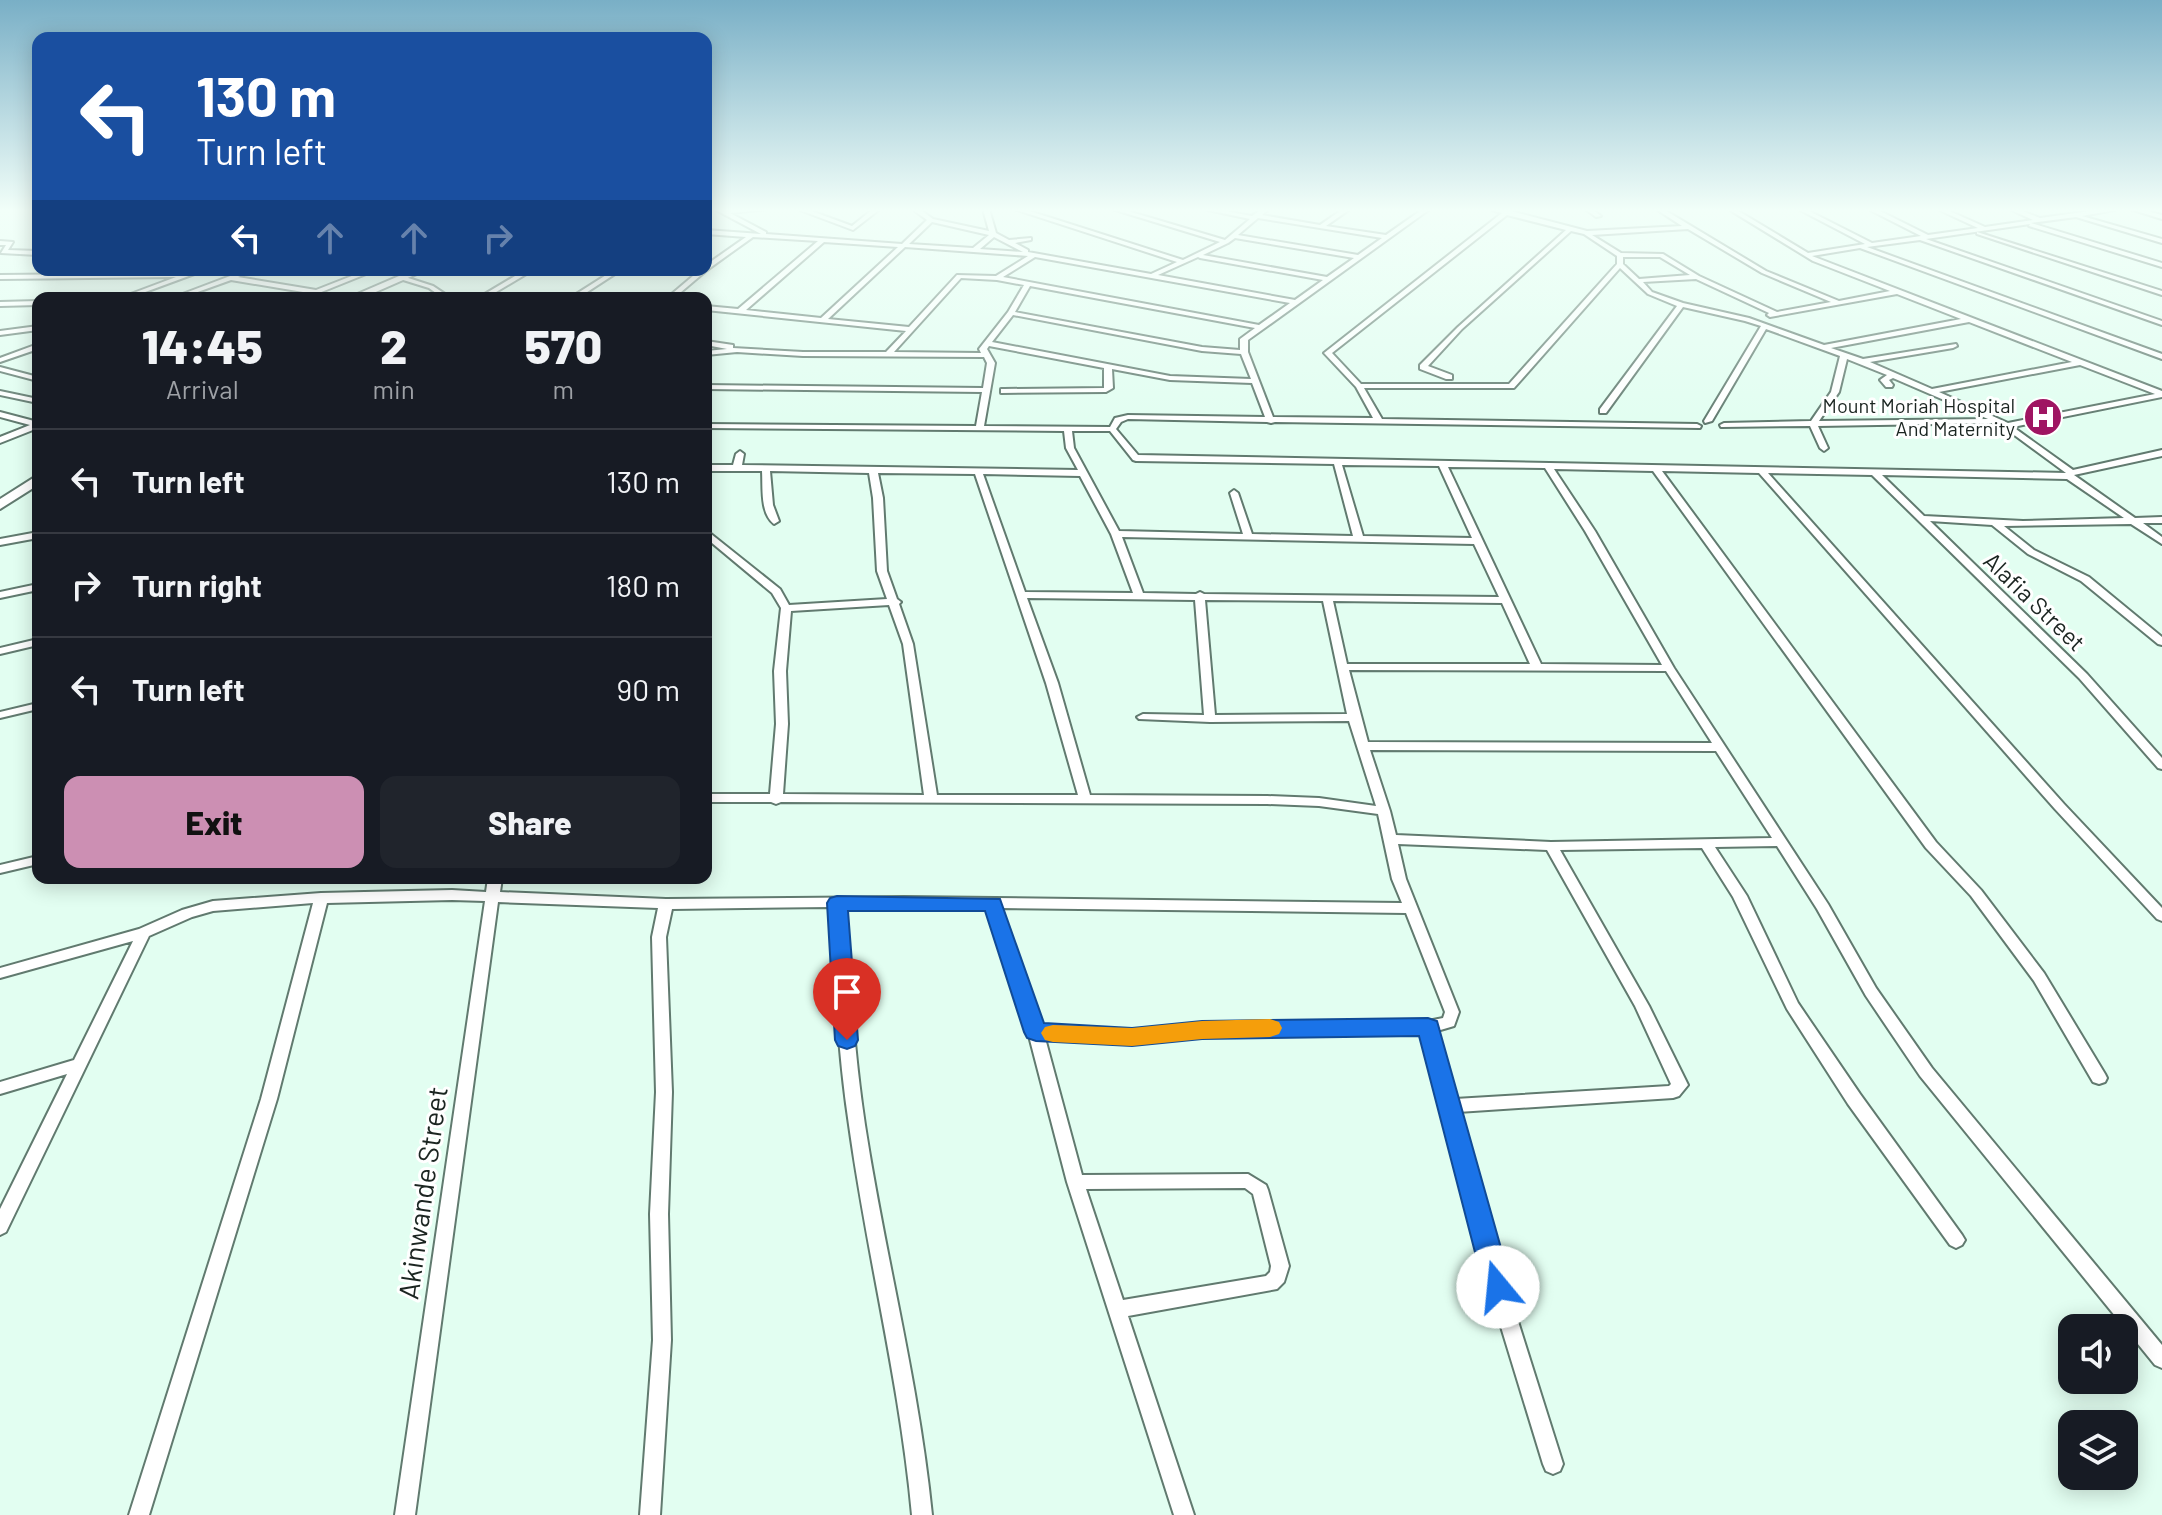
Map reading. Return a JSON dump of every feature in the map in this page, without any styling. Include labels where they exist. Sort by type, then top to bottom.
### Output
[{"type":"street","points":[[139,292],[173,280]]},
{"type":"street","points":[[192,292],[225,280]]},
{"type":"street","points":[[241,280],[317,292],[348,280]]},
{"type":"street","points":[[368,292],[398,280]]},
{"type":"street","points":[[407,280],[439,292]]},
{"type":"street","points":[[492,292],[513,280]]},
{"type":"street","points":[[583,292],[602,280]]},
{"type":"street","points":[[740,311],[778,280]]},
{"type":"street","points":[[822,321],[866,280]]},
{"type":"street","points":[[888,355],[956,280]]},
{"type":"street","points":[[1006,280],[1259,327]]},
{"type":"street","points":[[1172,280],[1295,302]]},
{"type":"street","points":[[1271,421],[1244,352],[1244,339],[1327,280]]},
{"type":"street","points":[[1379,421],[1359,386],[1328,353],[1421,280]]},
{"type":"street","points":[[1449,377],[1423,367],[1460,328],[1514,280]]},
{"type":"street","points":[[1359,386],[1511,386],[1602,280]]},
{"type":"street","points":[[1636,281],[1656,280]]},
{"type":"street","points":[[1703,280],[1777,314]]},
{"type":"street","points":[[1783,280],[1839,303]]},
{"type":"street","points":[[1866,280],[2162,394]]},
{"type":"street","points":[[1950,280],[2162,357]]},
{"type":"street","points":[[2041,280],[2162,323]]},
{"type":"street","points":[[2121,280],[2162,293]]},
{"type":"street","points":[[1636,281],[1650,293],[1681,305],[1765,325],[1863,362],[2010,425],[2070,474],[2162,541]]},
{"type":"street","points":[[979,429],[991,363],[985,355],[987,343],[1011,313],[1028,284]]},
{"type":"street","points":[[1747,319],[1898,292]]},
{"type":"street","points":[[0,304],[32,303]]},
{"type":"street","points":[[1603,411],[1681,305]]},
{"type":"street","points":[[712,309],[909,329]]},
{"type":"street","points":[[1011,313],[1202,349],[1244,352]]},
{"type":"street","points":[[1823,347],[1970,319]]},
{"type":"street","points":[[1708,421],[1765,325]]},
{"type":"street","points":[[0,333],[32,329]]},
{"type":"street","points":[[987,343],[1178,379],[1256,381]]},
{"type":"street","points":[[712,344],[737,350]]},
{"type":"street","points":[[1863,362],[1953,346]]},
{"type":"street","points":[[0,360],[32,349]]},
{"type":"street","points":[[712,352],[737,350],[985,355]]},
{"type":"street","points":[[1813,424],[1835,392],[1844,355]]},
{"type":"street","points":[[1933,391],[2082,362]]},
{"type":"street","points":[[1004,391],[1106,390],[1109,388],[1108,366]]},
{"type":"street","points":[[0,369],[32,377]]},
{"type":"street","points":[[1889,385],[1884,380],[1893,375]]},
{"type":"street","points":[[712,387],[986,390]]},
{"type":"street","points":[[0,393],[32,400]]},
{"type":"street","points":[[2010,425],[2162,394]]},
{"type":"street","points":[[0,414],[32,423]]},
{"type":"street","points":[[1112,429],[1118,420],[1128,417],[1697,426]]},
{"type":"street","points":[[1724,425],[2000,421]]},
{"type":"street","points":[[1813,424],[1824,448]]},
{"type":"street","points":[[712,426],[1112,429]]},
{"type":"street","points":[[0,440],[32,427]]},
{"type":"street","points":[[1068,429],[1070,448],[1116,534],[1138,594]]},
{"type":"street","points":[[1112,429],[1136,458],[1338,464],[2070,474],[2162,453]]},
{"type":"street","points":[[737,468],[740,454]]},
{"type":"street","points":[[1338,464],[1359,539]]},
{"type":"street","points":[[1442,464],[1536,666]]},
{"type":"street","points":[[1548,466],[1718,747],[1782,842],[1871,992],[1926,1072],[2162,1359]]},
{"type":"street","points":[[712,468],[1081,473]]},
{"type":"street","points":[[1656,468],[1931,845],[1976,893],[2039,977],[2099,1078]]},
{"type":"street","points":[[766,469],[768,505],[774,521]]},
{"type":"street","points":[[873,470],[878,498],[882,571],[896,602],[908,644],[931,799]]},
{"type":"street","points":[[1761,470],[1906,630],[2078,829],[2162,916]]},
{"type":"street","points":[[978,471],[1052,683],[1085,799]]},
{"type":"street","name":"Alafia Street","points":[[1874,472],[2083,676],[2162,765]]},
{"type":"street","points":[[0,505],[32,483]]},
{"type":"street","points":[[1234,493],[1248,536]]},
{"type":"street","points":[[1919,518],[1996,524],[2162,520]]},
{"type":"street","points":[[1996,524],[2031,552],[2085,579],[2162,642]]},
{"type":"street","points":[[1116,534],[1477,541]]},
{"type":"street","points":[[0,542],[32,536]]},
{"type":"street","points":[[712,538],[776,591],[786,608],[776,800]]},
{"type":"street","points":[[0,595],[32,588]]},
{"type":"street","points":[[1021,595],[1506,600]]},
{"type":"street","points":[[1200,595],[1210,719]]},
{"type":"street","points":[[1036,1032],[1132,1037],[1202,1030],[1428,1027],[1449,1022],[1452,1012],[1409,908],[1384,811],[1354,717],[1327,598]]},
{"type":"street","points":[[786,608],[896,602]]},
{"type":"street","points":[[0,651],[32,643]]},
{"type":"street","points":[[1343,667],[1669,668]]},
{"type":"street","points":[[0,715],[32,707]]},
{"type":"street","points":[[1143,717],[1354,717]]},
{"type":"street","points":[[1364,746],[1718,747]]},
{"type":"street","points":[[712,798],[1319,802],[1384,811]]},
{"type":"street","points":[[1390,839],[1551,846],[1782,842]]},
{"type":"street","points":[[1706,843],[1740,896],[1792,1005],[1854,1099],[1956,1240]]},
{"type":"street","points":[[1449,1106],[1673,1092],[1680,1085],[1642,1006],[1551,846]]},
{"type":"street","points":[[0,869],[32,861]]},
{"type":"street","name":"Akinwande Street","points":[[405,1515],[494,884]]},
{"type":"street","points":[[0,973],[144,933],[187,913],[213,906],[321,898],[452,895],[666,904],[1409,908]]},
{"type":"street","points":[[139,1515],[269,1099],[321,898]]},
{"type":"street","points":[[837,903],[849,1067],[882,1273],[917,1447],[922,1515]]},
{"type":"street","points":[[650,1515],[662,1340],[659,1214],[664,1092],[659,937],[666,904]]},
{"type":"street","points":[[993,904],[1036,1032],[1075,1182],[1184,1515]]},
{"type":"street","points":[[0,1227],[144,933]]},
{"type":"street","points":[[1428,1027],[1489,1258],[1553,1464]]},
{"type":"street","points":[[0,1088],[78,1065]]},
{"type":"street","points":[[1075,1182],[1248,1181],[1260,1190],[1280,1266],[1278,1276],[1271,1283],[1119,1309]]},
{"type":"slow traffic","points":[[1053,1033],[1132,1037],[1202,1030],[1270,1028]]},
{"type":"place","name":"Mount Moriah Hospital And Maternity","points":[[2043,417]]},
{"type":"route","points":[[847,1040],[837,903],[993,904],[1036,1032],[1132,1037],[1202,1030],[1428,1027],[1498,1287]]}]
